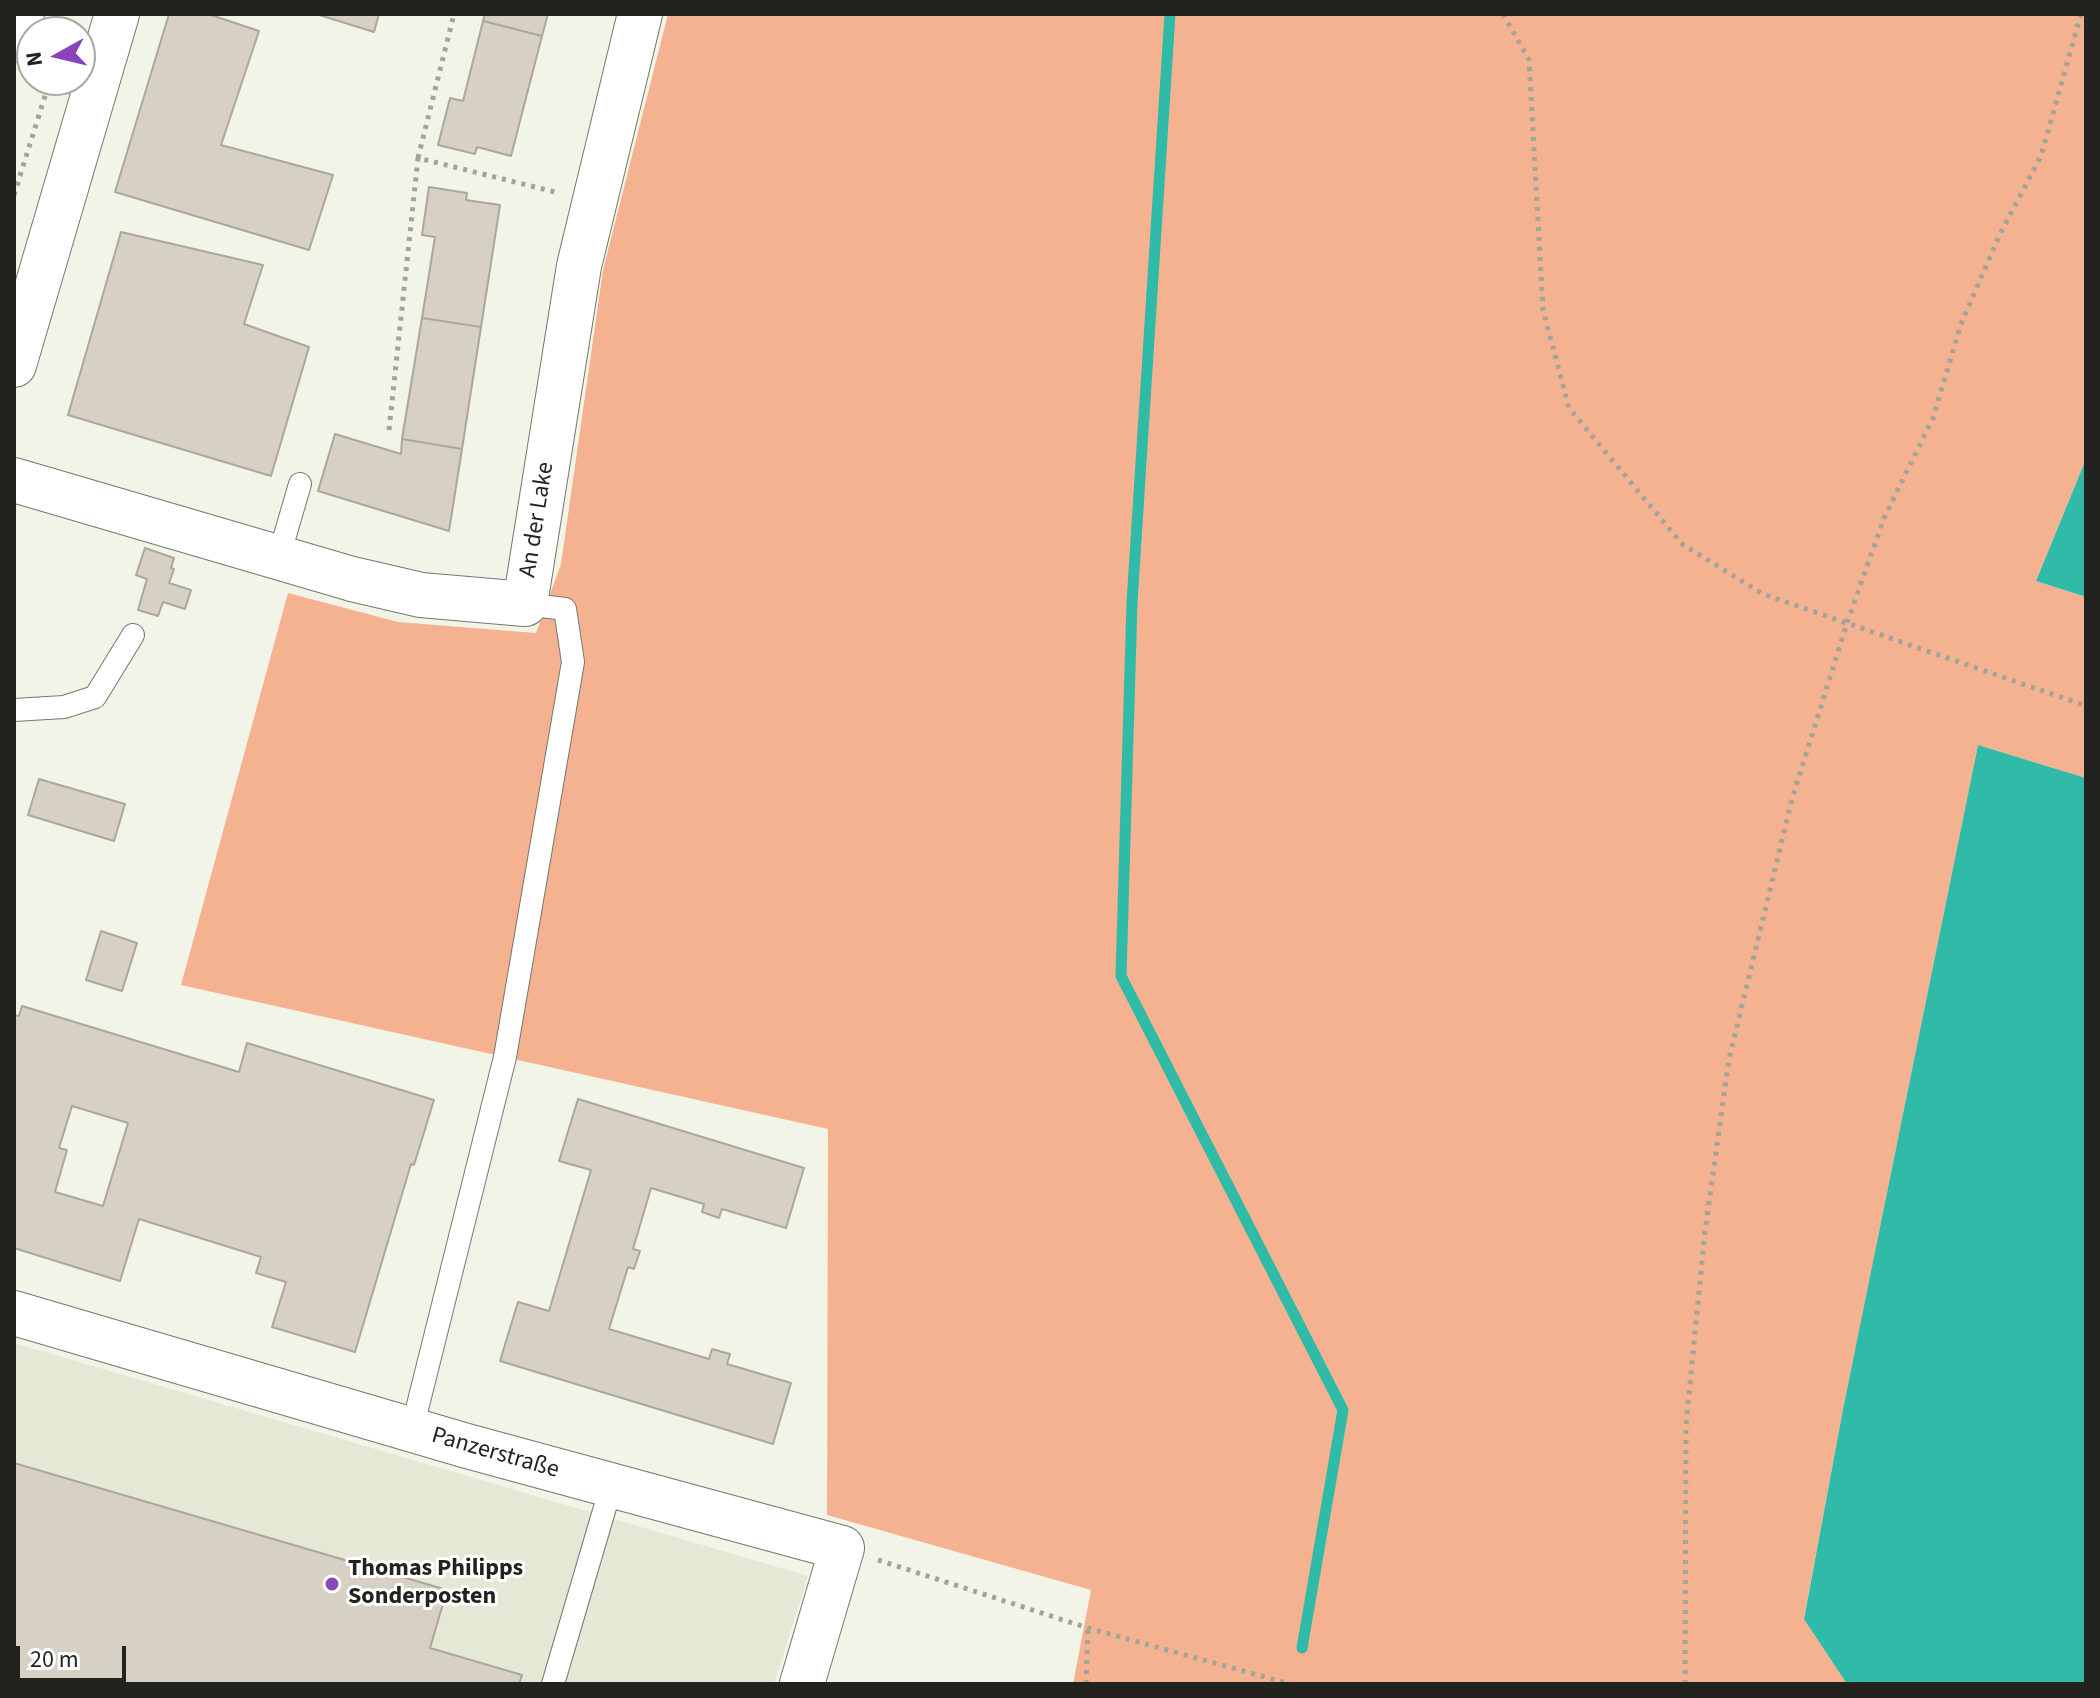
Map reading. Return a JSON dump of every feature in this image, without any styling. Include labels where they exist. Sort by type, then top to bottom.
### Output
[{"type":"street","points":[[14,38],[22,14]]},
{"type":"street","points":[[14,365],[117,14]]},
{"type":"street","name":"An der Lake","points":[[14,480],[352,579],[421,595],[525,604],[579,266],[640,14]]},
{"type":"street","name":"Panzerstraße","points":[[14,1313],[611,1487],[842,1548]]},
{"type":"street","points":[[802,1684],[842,1548]]},
{"type":"lane","points":[[279,556],[300,484]]},
{"type":"lane","points":[[412,1429],[505,1057],[573,662],[565,609],[525,604]]},
{"type":"lane","points":[[14,710],[64,707],[95,697],[133,635]]},
{"type":"lane","points":[[553,1684],[611,1487]]},
{"type":"path","points":[[389,430],[418,158],[454,14]]},
{"type":"path","points":[[1503,14],[1529,60],[1543,310],[1569,408],[1682,544],[1763,594],[2086,706]]},
{"type":"path","points":[[1685,1684],[1686,1425],[1705,1231],[1729,1059],[1792,799],[1847,623],[1884,518],[1933,418],[1961,324],[1999,236],[2041,156],[2081,14]]},
{"type":"path","points":[[14,195],[45,96]]},
{"type":"path","points":[[418,158],[594,203]]},
{"type":"path","points":[[842,1548],[1088,1628],[1290,1684]]},
{"type":"path","points":[[1086,1684],[1088,1628]]},
{"type":"shaded area","points":[[668,14],[2086,14],[2086,459],[2036,581],[2086,597],[2086,778],[1978,745],[1843,1409],[1804,1618],[1847,1684],[1073,1684],[1091,1590],[827,1515],[828,1129],[181,985],[288,593],[398,622],[536,633],[561,564],[603,270]]},
{"type":"shaded area","points":[[14,1343],[808,1576],[774,1684],[14,1684]]},
{"type":"water","points":[[2086,459],[2086,597],[2036,581]]},
{"type":"water","points":[[1978,745],[2086,778],[2086,1684],[1847,1684],[1804,1619],[1843,1409]]},
{"type":"building","points":[[169,14],[208,14],[259,31],[221,145],[333,175],[309,250],[115,192]]},
{"type":"building","points":[[316,14],[379,14],[374,32]]},
{"type":"building","points":[[485,14],[548,14],[542,36],[483,21]]},
{"type":"building","points":[[483,21],[542,36],[511,156],[477,147],[475,154],[438,145],[450,98],[463,101]]},
{"type":"building","points":[[429,187],[467,193],[466,200],[500,205],[481,327],[422,318],[435,237],[422,235]]},
{"type":"building","points":[[121,232],[263,265],[244,324],[309,347],[271,476],[68,415]]},
{"type":"building","points":[[422,318],[481,327],[462,449],[402,439]]},
{"type":"building","points":[[335,434],[401,454],[402,439],[462,449],[449,531],[318,491]]},
{"type":"building","points":[[145,548],[174,558],[169,583],[191,590],[185,609],[163,602],[158,616],[138,610],[147,579],[136,575]]},
{"type":"building","points":[[39,779],[125,804],[114,841],[28,815]]},
{"type":"building","points":[[101,931],[137,943],[122,991],[86,980]]},
{"type":"building","points":[[22,1006],[239,1072],[247,1043],[434,1100],[414,1165],[411,1164],[355,1352],[272,1327],[286,1282],[256,1273],[261,1257],[139,1219],[120,1281],[14,1248],[14,1015],[19,1016]],"holes":[[[72,1106],[128,1123],[103,1206],[55,1192],[67,1150],[59,1148]]]},
{"type":"building","points":[[578,1099],[804,1168],[786,1228],[722,1209],[719,1218],[702,1212],[704,1204],[651,1188],[633,1249],[640,1251],[634,1269],[628,1267],[609,1329],[709,1359],[712,1349],[730,1354],[727,1364],[791,1383],[773,1444],[500,1361],[518,1302],[549,1311],[591,1170],[559,1161]]},
{"type":"building","points":[[14,1463],[447,1590],[430,1648],[522,1675],[519,1684],[14,1684]]},
{"type":"waterway","points":[[1170,14],[1132,602],[1121,976],[1343,1410],[1302,1648]]},
{"type":"place","name":"Thomas Philipps Sonderposten","points":[[332,1584]]}]
